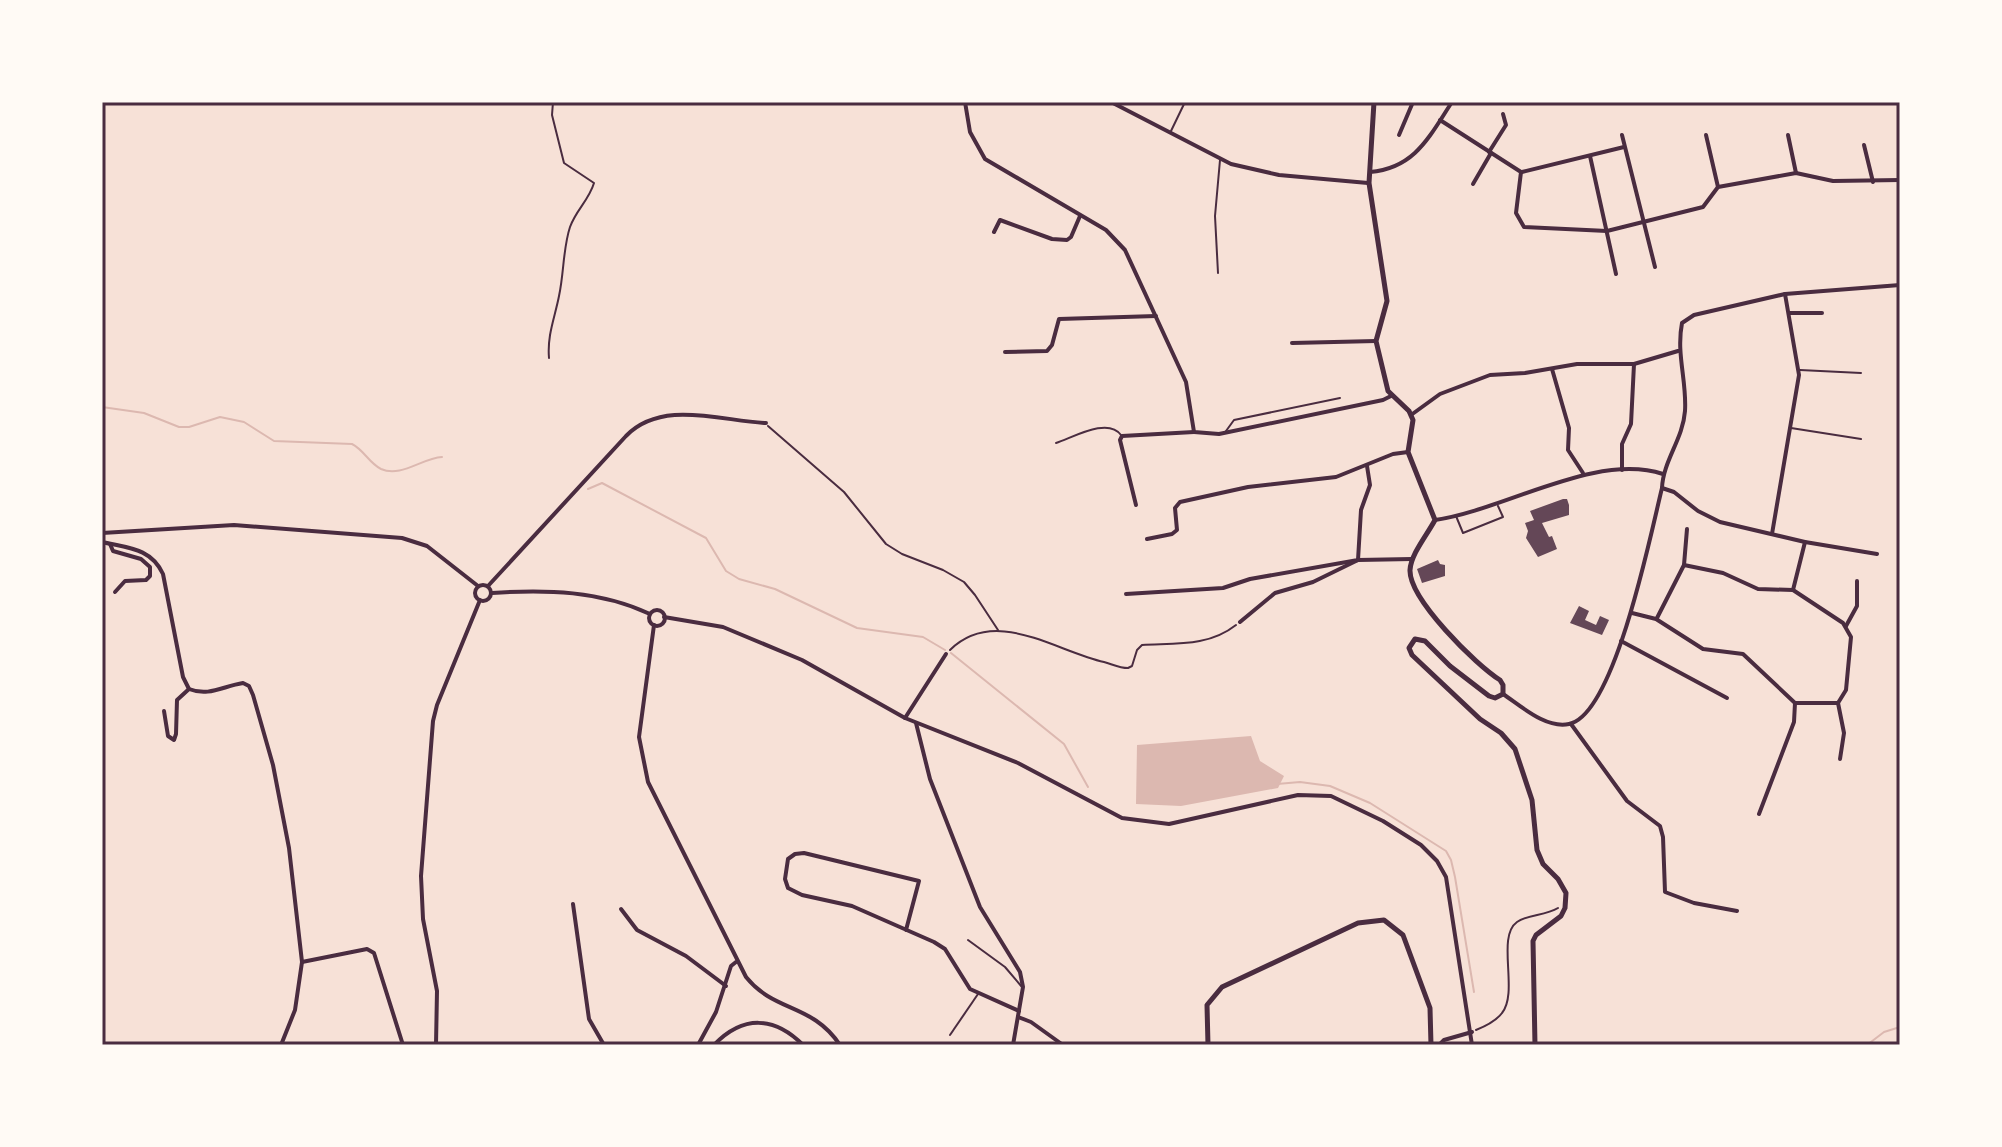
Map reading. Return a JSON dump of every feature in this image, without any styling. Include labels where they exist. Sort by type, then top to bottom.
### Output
[{"type":"main road","points":[[1374,102],[1369,183],[1387,301],[1376,341],[1391,396],[1411,415],[1412,434],[1408,452],[1435,520],[1413,559],[1411,576],[1427,607],[1471,657],[1500,680],[1503,694],[1495,698],[1489,696],[1423,640],[1415,639],[1410,644],[1412,655],[1515,749],[1532,800],[1537,850],[1543,864],[1558,879],[1566,893],[1561,916],[1536,935],[1532,948],[1535,1045]]},
{"type":"main road","points":[[1208,1045],[1207,1005],[1222,987],[1358,923],[1373,920],[1384,920],[1403,935],[1430,1008],[1431,1045]]},
{"type":"street","points":[[965,102],[970,132],[985,159],[1106,230],[1125,250],[1186,382],[1194,432]]},
{"type":"street","points":[[1111,102],[1220,159],[1256,171],[1369,183]]},
{"type":"street","points":[[1399,135],[1413,102]]},
{"type":"street","points":[[1370,172],[1398,166],[1408,159],[1422,147],[1452,102]]},
{"type":"street","points":[[1473,184],[1506,125],[1503,114]]},
{"type":"street","points":[[1440,120],[1521,172],[1624,147]]},
{"type":"street","points":[[1622,135],[1655,267]]},
{"type":"street","points":[[1706,135],[1718,187]]},
{"type":"street","points":[[1788,135],[1796,173]]},
{"type":"street","points":[[1864,145],[1873,182]]},
{"type":"street","points":[[1590,156],[1616,274]]},
{"type":"street","points":[[1521,172],[1516,213],[1524,227],[1607,231],[1703,207],[1718,187],[1796,173],[1833,181],[1900,180]]},
{"type":"street","points":[[994,232],[1000,220],[1052,239],[1067,240],[1080,216]]},
{"type":"street","points":[[1503,694],[1550,723],[1578,722],[1589,711],[1632,613],[1663,474],[1680,437],[1685,413],[1678,351],[1682,323],[1694,315],[1785,294],[1900,285]]},
{"type":"street","points":[[1772,534],[1799,370],[1785,294]]},
{"type":"street","points":[[1789,313],[1822,313]]},
{"type":"street","points":[[1005,352],[1047,351],[1052,345],[1059,319],[1156,316]]},
{"type":"street","points":[[1292,343],[1376,341]]},
{"type":"street","points":[[1411,415],[1440,394],[1490,375],[1577,364],[1634,364],[1678,351]]},
{"type":"street","points":[[1622,470],[1622,444],[1631,424],[1634,364]]},
{"type":"street","points":[[1552,369],[1569,428],[1568,450],[1583,473]]},
{"type":"street","points":[[1136,505],[1120,440],[1122,436],[1227,432],[1391,396]]},
{"type":"street","points":[[102,533],[234,525],[402,538],[427,546],[478,586],[488,586],[626,436],[642,423],[675,415],[766,423]]},
{"type":"street","points":[[1147,539],[1177,530],[1175,508],[1180,502],[1248,487],[1336,477],[1393,454],[1408,452]]},
{"type":"street","points":[[1358,560],[1359,523],[1370,485],[1367,466]]},
{"type":"street","points":[[1435,520],[1498,504],[1583,473],[1643,469],[1663,474]]},
{"type":"street","points":[[1662,488],[1674,492],[1712,519],[1805,542],[1877,554]]},
{"type":"street","points":[[1656,619],[1684,565],[1687,529]]},
{"type":"street","points":[[102,542],[152,556],[158,562],[183,677],[189,689]]},
{"type":"street","points":[[1793,590],[1805,542]]},
{"type":"street","points":[[110,544],[113,551],[141,559],[150,567],[150,576],[146,580],[125,581],[115,592]]},
{"type":"street","points":[[1126,594],[1223,588],[1250,579],[1358,560],[1413,559]]},
{"type":"street","points":[[1240,622],[1275,593],[1313,582],[1358,560]]},
{"type":"street","points":[[1684,565],[1723,573],[1758,589],[1793,590],[1846,626],[1851,637],[1846,690],[1838,703],[1844,733],[1840,759]]},
{"type":"street","points":[[1846,626],[1857,606],[1857,581]]},
{"type":"street","points":[[478,586],[475,595],[480,600],[488,600],[492,593]]},
{"type":"street","points":[[488,586],[492,593]]},
{"type":"street","points":[[492,593],[571,593],[611,599],[650,614]]},
{"type":"street","points":[[436,1045],[437,991],[423,919],[421,876],[433,721],[480,600]]},
{"type":"street","points":[[650,614],[657,610],[664,617],[723,627],[802,660],[905,718],[1018,763],[1122,818],[1169,824],[1279,798],[1314,793],[1331,796],[1383,821],[1421,845],[1437,861],[1446,877],[1472,1045]]},
{"type":"street","points":[[1632,613],[1656,619],[1703,649],[1743,654],[1795,703],[1838,703]]},
{"type":"street","points":[[650,614],[649,621],[654,625],[661,624],[664,617]]},
{"type":"street","points":[[654,625],[639,737],[648,782],[736,962],[756,989],[818,1020],[840,1045]]},
{"type":"street","points":[[1621,641],[1727,698]]},
{"type":"street","points":[[905,718],[946,654]]},
{"type":"street","points":[[189,689],[205,692],[243,683],[249,686],[273,765],[289,848],[302,962],[295,1010],[281,1045]]},
{"type":"street","points":[[164,711],[168,736],[174,740],[177,700],[189,689]]},
{"type":"street","points":[[1759,814],[1794,722],[1795,703]]},
{"type":"street","points":[[916,723],[930,779],[980,907],[1020,972],[1023,987],[1013,1045]]},
{"type":"street","points":[[1571,724],[1627,801],[1660,826],[1665,892],[1694,903],[1737,911]]},
{"type":"street","points":[[906,930],[919,881],[804,853],[788,859],[785,879],[788,888],[802,895],[852,906],[906,930],[934,942],[945,949],[964,983],[1031,1022],[1063,1045]]},
{"type":"street","points":[[573,904],[589,1019],[604,1045]]},
{"type":"street","points":[[621,909],[637,930],[686,956],[726,986]]},
{"type":"street","points":[[302,962],[367,949],[374,953],[403,1045]]},
{"type":"street","points":[[698,1045],[716,1012],[731,966],[736,962]]},
{"type":"street","points":[[714,1045],[736,1027],[762,1022],[791,1034],[803,1045]]},
{"type":"street","points":[[1439,1045],[1444,1040],[1472,1033]]},
{"type":"lane","points":[[1170,132],[1185,102]]},
{"type":"lane","points":[[1218,273],[1215,216],[1220,159]]},
{"type":"lane","points":[[1799,370],[1861,373]]},
{"type":"lane","points":[[1227,432],[1234,420],[1340,398]]},
{"type":"lane","points":[[1305,405],[1308,416]]},
{"type":"lane","points":[[1056,443],[1107,426],[1122,436]]},
{"type":"lane","points":[[1790,428],[1861,439]]},
{"type":"lane","points":[[1456,516],[1463,533],[1503,517],[1498,504]]},
{"type":"lane","points":[[968,940],[1005,967],[1023,987]]},
{"type":"lane","points":[[950,1035],[979,993]]},
{"type":"path","points":[[549,358],[548,342],[559,298],[569,230],[591,196],[594,183],[564,163],[552,115],[553,102]]},
{"type":"path","points":[[766,423],[844,492],[886,544],[964,582],[998,631]]},
{"type":"path","points":[[946,654],[959,641],[976,633],[998,631],[1030,635],[1121,668],[1132,666],[1142,645],[1185,645],[1207,640],[1224,634],[1240,622]]},
{"type":"path","points":[[1472,1033],[1502,1014],[1508,1004],[1509,941],[1515,923],[1557,909],[1566,893]]},
{"type":"shaded area","points":[[1251,736],[1260,761],[1284,776],[1278,788],[1181,806],[1136,804],[1137,745]]},
{"type":"building","points":[[1567,499],[1569,515],[1542,523],[1557,549],[1538,557],[1526,538],[1528,531],[1525,523],[1534,520],[1530,511]]},
{"type":"building","points":[[1438,560],[1445,565],[1445,576],[1422,583],[1417,569]]},
{"type":"building","points":[[1579,606],[1589,611],[1585,620],[1596,625],[1600,616],[1609,620],[1602,635],[1570,623]]},
{"type":"waterway","points":[[102,407],[144,413],[179,427],[220,417],[244,422],[274,441],[352,444],[381,469],[389,471],[442,457]]},
{"type":"waterway","points":[[588,489],[602,483],[706,538],[726,571],[739,579],[775,589],[857,628],[923,637],[945,650]]},
{"type":"waterway","points":[[951,653],[1064,744],[1088,787]]},
{"type":"waterway","points":[[1277,784],[1300,782],[1330,786],[1370,803],[1446,851],[1455,877],[1474,992]]},
{"type":"waterway","points":[[1867,1045],[1884,1032],[1900,1027]]}]
